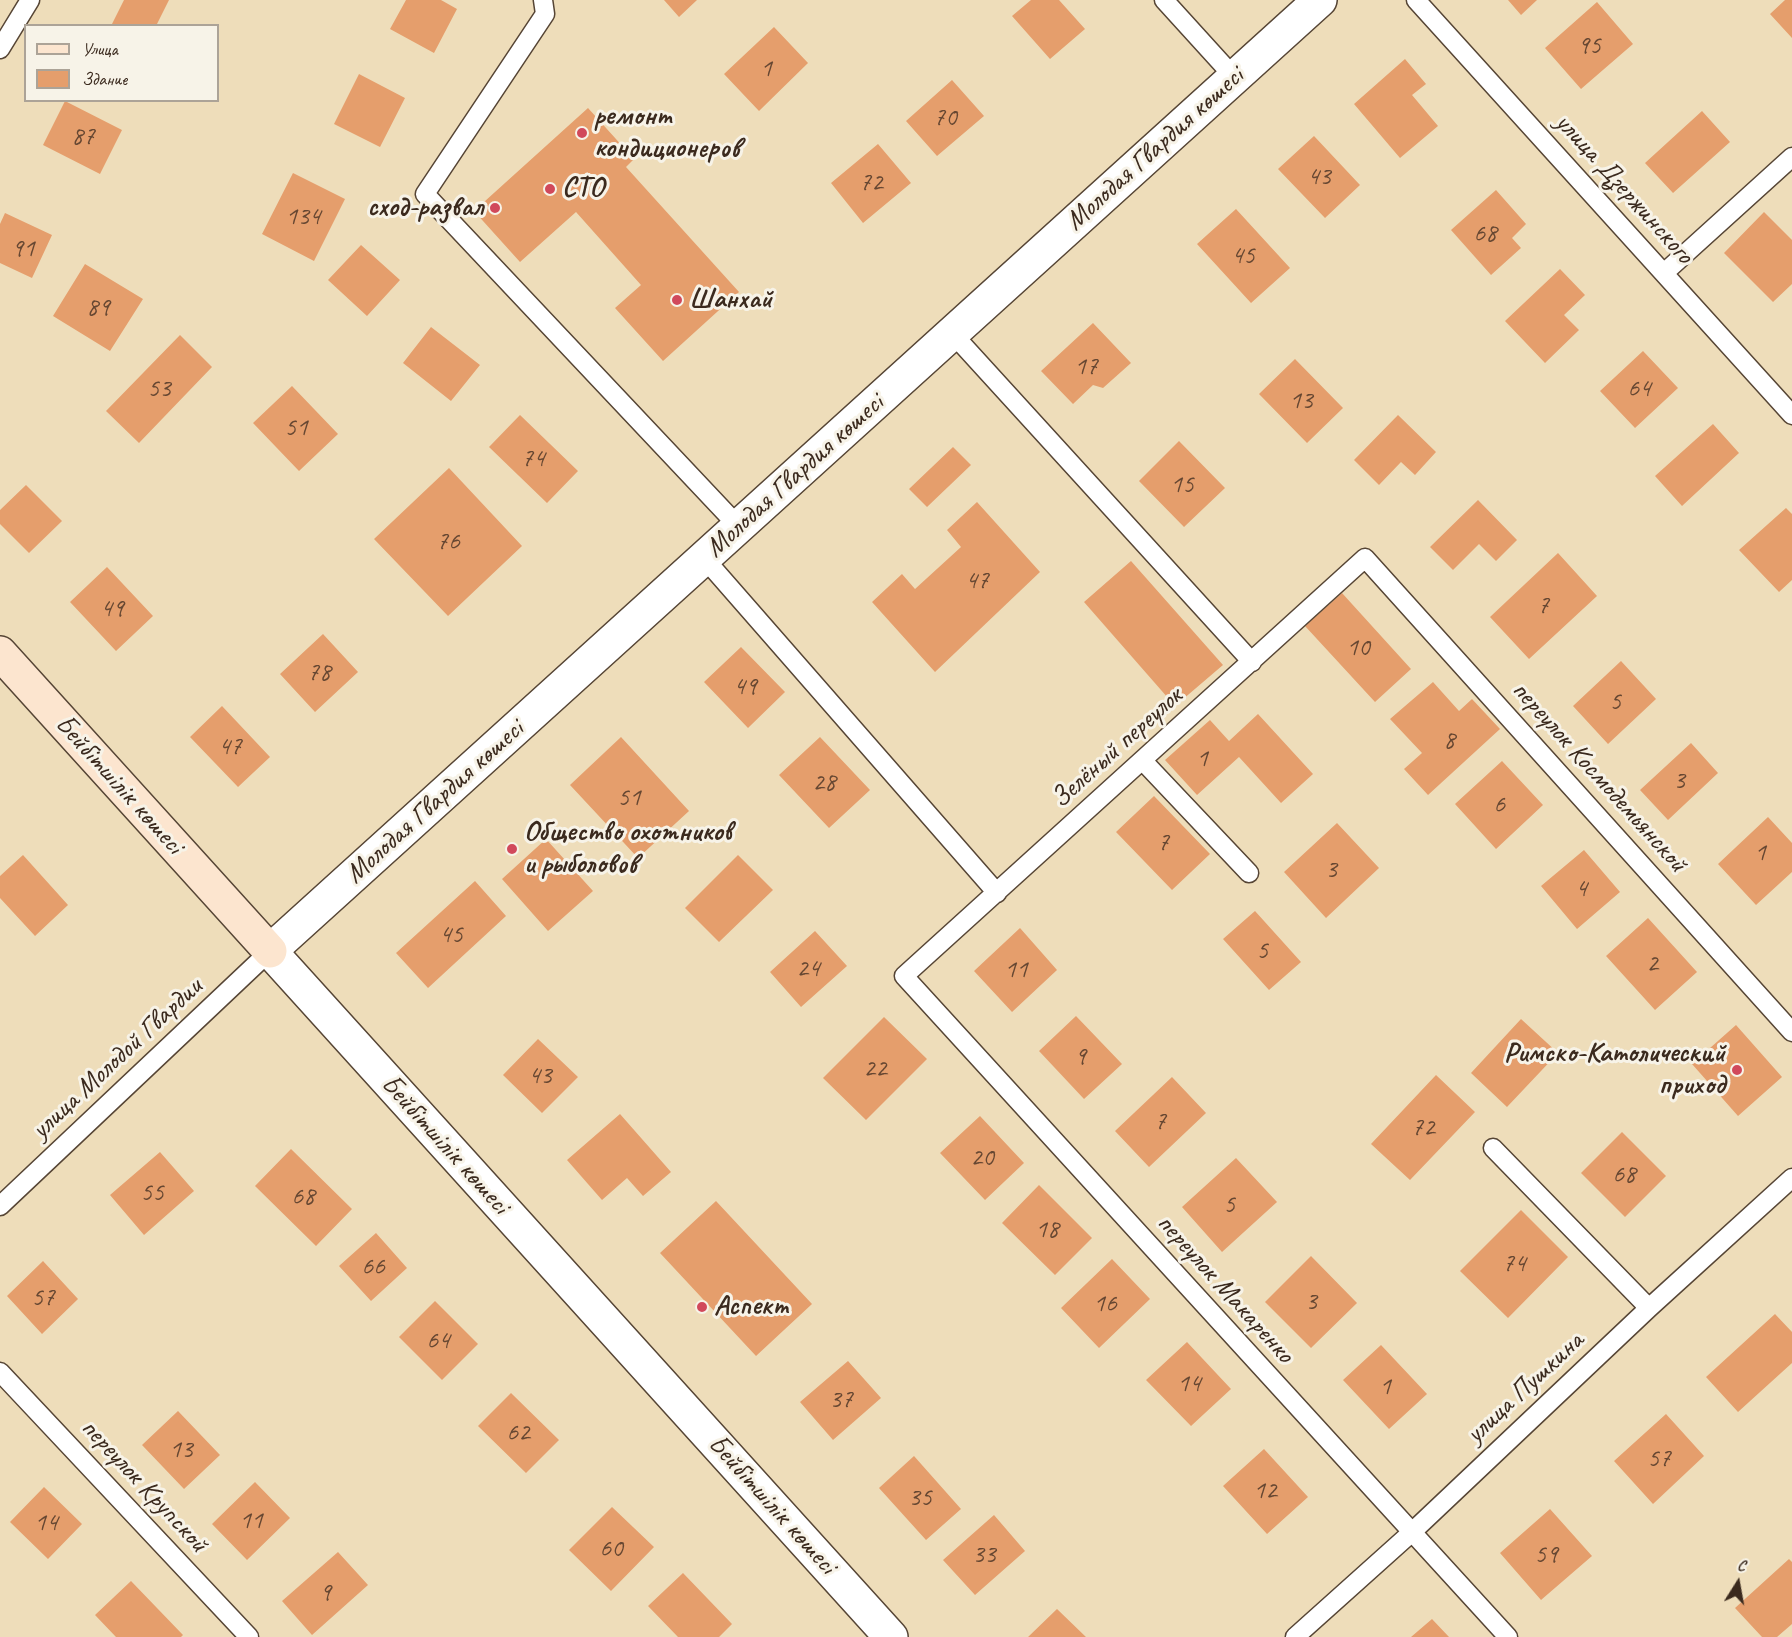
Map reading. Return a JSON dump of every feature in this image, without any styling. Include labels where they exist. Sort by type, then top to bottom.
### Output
[{"type":"street","name":"Молодая Гвардия көшесі","points":[[270,951],[1320,0]]},
{"type":"street","name":"Бейбітшілік көшесі","points":[[0,653],[891,1637]]},
{"type":"lane","points":[[0,49],[30,0]]},
{"type":"lane","points":[[543,0],[545,14],[425,194],[739,526]]},
{"type":"lane","points":[[1164,0],[1234,77]]},
{"type":"lane","name":"улица Дзержинского","points":[[1416,0],[1792,415]]},
{"type":"lane","points":[[1664,273],[1792,157]]},
{"type":"lane","points":[[952,333],[1252,662]]},
{"type":"lane","points":[[704,558],[997,893]]},
{"type":"lane","name":"Зелёный переулок","points":[[904,976],[1365,558]]},
{"type":"lane","name":"переулок Космодемьянской","points":[[1365,558],[1792,1032]]},
{"type":"lane","points":[[1143,761],[1249,873]]},
{"type":"lane","name":"улица Молодой Гвардии","points":[[0,1206],[270,951]]},
{"type":"lane","name":"переулок Макаренко","points":[[904,976],[1508,1637]]},
{"type":"lane","points":[[1493,1148],[1649,1308]]},
{"type":"lane","name":"улица Пушкина","points":[[1295,1637],[1411,1533],[1649,1308],[1792,1178]]},
{"type":"lane","name":"переулок Крупской","points":[[0,1372],[249,1637]]},
{"type":"building","points":[[124,0],[169,0],[157,24],[112,24]]},
{"type":"building","points":[[406,0],[441,0],[457,9],[434,53],[390,29]]},
{"type":"building","points":[[664,0],[697,0],[679,17]]},
{"type":"building","points":[[1031,0],[1059,0],[1085,29],[1050,59],[1012,16]]},
{"type":"building","points":[[1508,0],[1537,0],[1521,15]]},
{"type":"building","points":[[1785,0],[1792,0],[1792,38],[1770,14]]},
{"type":"building","points":[[1597,2],[1633,44],[1581,89],[1545,48]]},
{"type":"building","points":[[774,27],[808,63],[759,111],[724,74]]},
{"type":"building","points":[[1405,59],[1426,84],[1412,95],[1438,126],[1400,158],[1354,104]]},
{"type":"building","points":[[359,74],[405,98],[380,147],[334,124]]},
{"type":"building","points":[[952,80],[984,116],[937,156],[906,121]]},
{"type":"building","points":[[64,102],[122,130],[100,174],[43,145]]},
{"type":"building","points":[[588,108],[634,159],[626,167],[739,292],[663,361],[615,308],[641,285],[576,212],[520,262],[474,211]]},
{"type":"building","points":[[1702,111],[1730,142],[1673,193],[1645,163]]},
{"type":"building","points":[[1314,136],[1360,185],[1325,218],[1278,169]]},
{"type":"building","points":[[878,144],[911,183],[863,223],[831,183]]},
{"type":"building","points":[[293,173],[345,199],[314,261],[262,234]]},
{"type":"building","points":[[1496,190],[1526,224],[1512,238],[1521,248],[1491,275],[1451,230]]},
{"type":"building","points":[[1236,209],[1290,268],[1251,303],[1197,244]]},
{"type":"building","points":[[1764,212],[1792,240],[1792,284],[1773,302],[1724,253]]},
{"type":"building","points":[[5,213],[52,235],[32,278],[0,263],[0,224]]},
{"type":"building","points":[[361,245],[400,280],[367,316],[328,280]]},
{"type":"building","points":[[85,264],[143,299],[110,351],[53,316]]},
{"type":"building","points":[[1560,269],[1585,295],[1564,315],[1579,330],[1545,363],[1505,321]]},
{"type":"building","points":[[1093,323],[1131,363],[1103,388],[1093,385],[1073,404],[1041,371]]},
{"type":"building","points":[[431,327],[480,365],[451,401],[403,363]]},
{"type":"building","points":[[180,335],[212,367],[139,443],[106,411]]},
{"type":"building","points":[[1643,351],[1678,388],[1635,428],[1600,391]]},
{"type":"building","points":[[1295,359],[1343,408],[1307,443],[1259,394]]},
{"type":"building","points":[[292,386],[338,434],[299,471],[253,423]]},
{"type":"building","points":[[520,415],[578,471],[547,503],[489,447]]},
{"type":"building","points":[[1398,415],[1436,452],[1415,475],[1401,462],[1379,485],[1354,460]]},
{"type":"building","points":[[1713,424],[1739,453],[1682,506],[1655,476]]},
{"type":"building","points":[[1179,441],[1225,488],[1184,527],[1139,481]]},
{"type":"building","points":[[953,447],[971,465],[927,507],[909,489]]},
{"type":"building","points":[[449,468],[522,546],[448,616],[374,539]]},
{"type":"building","points":[[26,485],[62,521],[29,553],[0,524],[0,510]]},
{"type":"building","points":[[1478,500],[1517,540],[1496,561],[1479,544],[1453,570],[1430,547]]},
{"type":"building","points":[[977,502],[1040,572],[935,672],[872,602],[902,574],[915,589],[961,547],[947,530]]},
{"type":"building","points":[[1786,508],[1792,514],[1792,580],[1779,592],[1739,550]]},
{"type":"building","points":[[1558,553],[1597,596],[1529,659],[1490,617]]},
{"type":"building","points":[[1131,561],[1223,665],[1175,706],[1084,602]]},
{"type":"building","points":[[107,567],[153,616],[116,651],[70,602]]},
{"type":"building","points":[[1342,593],[1411,669],[1375,702],[1305,626]]},
{"type":"building","points":[[323,634],[358,672],[315,712],[280,674]]},
{"type":"building","points":[[741,647],[785,692],[748,728],[704,682]]},
{"type":"building","points":[[1621,661],[1656,699],[1608,744],[1573,706]]},
{"type":"building","points":[[1433,682],[1459,711],[1472,699],[1500,729],[1428,795],[1404,769],[1422,753],[1390,719]]},
{"type":"building","points":[[222,706],[270,757],[238,787],[190,737]]},
{"type":"building","points":[[1258,714],[1313,774],[1281,803],[1239,757],[1197,795],[1165,760],[1210,720],[1229,741]]},
{"type":"building","points":[[621,737],[689,811],[638,858],[570,785]]},
{"type":"building","points":[[820,737],[870,790],[829,828],[779,775]]},
{"type":"building","points":[[1691,743],[1718,773],[1668,820],[1640,790]]},
{"type":"building","points":[[1502,761],[1543,805],[1496,849],[1455,804]]},
{"type":"building","points":[[1154,796],[1210,854],[1172,890],[1116,832]]},
{"type":"building","points":[[1768,817],[1792,843],[1792,872],[1756,905],[1718,864]]},
{"type":"building","points":[[1337,823],[1379,868],[1326,918],[1284,872]]},
{"type":"building","points":[[546,839],[593,891],[548,931],[502,879]]},
{"type":"building","points":[[1584,850],[1620,892],[1577,929],[1541,886]]},
{"type":"building","points":[[23,855],[68,905],[35,936],[0,898],[0,876]]},
{"type":"building","points":[[738,855],[773,890],[719,942],[685,908]]},
{"type":"building","points":[[475,881],[506,916],[428,988],[396,953]]},
{"type":"building","points":[[1255,911],[1301,962],[1269,990],[1223,939]]},
{"type":"building","points":[[1648,918],[1697,972],[1655,1010],[1606,956]]},
{"type":"building","points":[[1020,928],[1057,970],[1012,1012],[974,971]]},
{"type":"building","points":[[815,931],[847,966],[801,1007],[770,972]]},
{"type":"building","points":[[1076,1016],[1122,1064],[1084,1099],[1039,1051]]},
{"type":"building","points":[[884,1017],[927,1059],[866,1120],[823,1078]]},
{"type":"building","points":[[1521,1019],[1558,1053],[1507,1107],[1471,1073]]},
{"type":"building","name":"Римско-Католический приход","points":[[1736,1025],[1782,1077],[1738,1116],[1692,1064]]},
{"type":"building","points":[[538,1039],[578,1077],[542,1113],[503,1075]]},
{"type":"building","points":[[1436,1075],[1475,1112],[1410,1180],[1371,1144]]},
{"type":"building","points":[[1172,1077],[1206,1113],[1149,1167],[1115,1131]]},
{"type":"building","points":[[620,1114],[671,1172],[643,1196],[627,1178],[602,1200],[567,1160]]},
{"type":"building","points":[[980,1116],[1024,1163],[985,1200],[940,1153]]},
{"type":"building","points":[[1622,1132],[1666,1176],[1625,1217],[1581,1173]]},
{"type":"building","points":[[291,1149],[352,1209],[316,1246],[255,1186]]},
{"type":"building","points":[[160,1152],[194,1191],[144,1235],[110,1195]]},
{"type":"building","points":[[1236,1158],[1277,1202],[1222,1252],[1182,1207]]},
{"type":"building","points":[[1039,1185],[1092,1238],[1055,1275],[1002,1223]]},
{"type":"building","points":[[716,1201],[812,1304],[756,1356],[660,1253]]},
{"type":"building","points":[[1521,1210],[1568,1257],[1508,1318],[1460,1271]]},
{"type":"building","points":[[376,1233],[407,1268],[371,1301],[339,1266]]},
{"type":"building","points":[[1311,1256],[1357,1303],[1311,1348],[1265,1302]]},
{"type":"building","points":[[1112,1259],[1150,1299],[1099,1348],[1061,1308]]},
{"type":"building","points":[[43,1261],[78,1299],[42,1334],[7,1296]]},
{"type":"building","points":[[435,1301],[478,1344],[442,1380],[399,1337]]},
{"type":"building","points":[[1775,1314],[1792,1332],[1792,1363],[1738,1412],[1706,1377]]},
{"type":"building","points":[[1187,1342],[1231,1389],[1191,1426],[1146,1380]]},
{"type":"building","points":[[1381,1345],[1427,1394],[1389,1429],[1343,1380]]},
{"type":"building","points":[[848,1361],[881,1398],[833,1440],[800,1402]]},
{"type":"building","points":[[511,1393],[559,1440],[526,1473],[478,1426]]},
{"type":"building","points":[[178,1411],[220,1455],[184,1489],[142,1445]]},
{"type":"building","points":[[1666,1414],[1704,1456],[1653,1504],[1614,1461]]},
{"type":"building","points":[[1264,1449],[1308,1497],[1267,1534],[1223,1486]]},
{"type":"building","points":[[914,1456],[961,1509],[926,1540],[879,1488]]},
{"type":"building","points":[[255,1482],[290,1518],[247,1560],[212,1524]]},
{"type":"building","points":[[44,1487],[82,1524],[48,1559],[10,1522]]},
{"type":"building","points":[[612,1507],[654,1547],[611,1591],[569,1550]]},
{"type":"building","points":[[1550,1509],[1592,1556],[1541,1600],[1500,1553]]},
{"type":"building","points":[[994,1515],[1025,1551],[975,1595],[943,1560]]},
{"type":"building","points":[[338,1552],[368,1585],[312,1635],[282,1601]]},
{"type":"building","points":[[1789,1559],[1792,1562],[1792,1624],[1777,1637],[1762,1637],[1735,1608]]},
{"type":"building","points":[[683,1573],[732,1624],[719,1637],[678,1637],[648,1606]]},
{"type":"building","points":[[131,1581],[183,1635],[181,1637],[116,1637],[95,1615]]},
{"type":"building","points":[[1057,1609],[1086,1637],[1028,1637]]},
{"type":"building","points":[[1432,1619],[1449,1637],[1411,1637]]},
{"type":"place","name":"ремонт кондиционеров","points":[[582,133]]},
{"type":"place","name":"СТО","points":[[550,189]]},
{"type":"place","name":"сход-развал","points":[[495,208]]},
{"type":"place","name":"Шанхай","points":[[677,300]]},
{"type":"place","name":"Общество охотников и рыболовов","points":[[512,849]]},
{"type":"place","name":"Римско-Католический приход","points":[[1737,1070]]},
{"type":"place","name":"Аспект","points":[[702,1307]]}]
